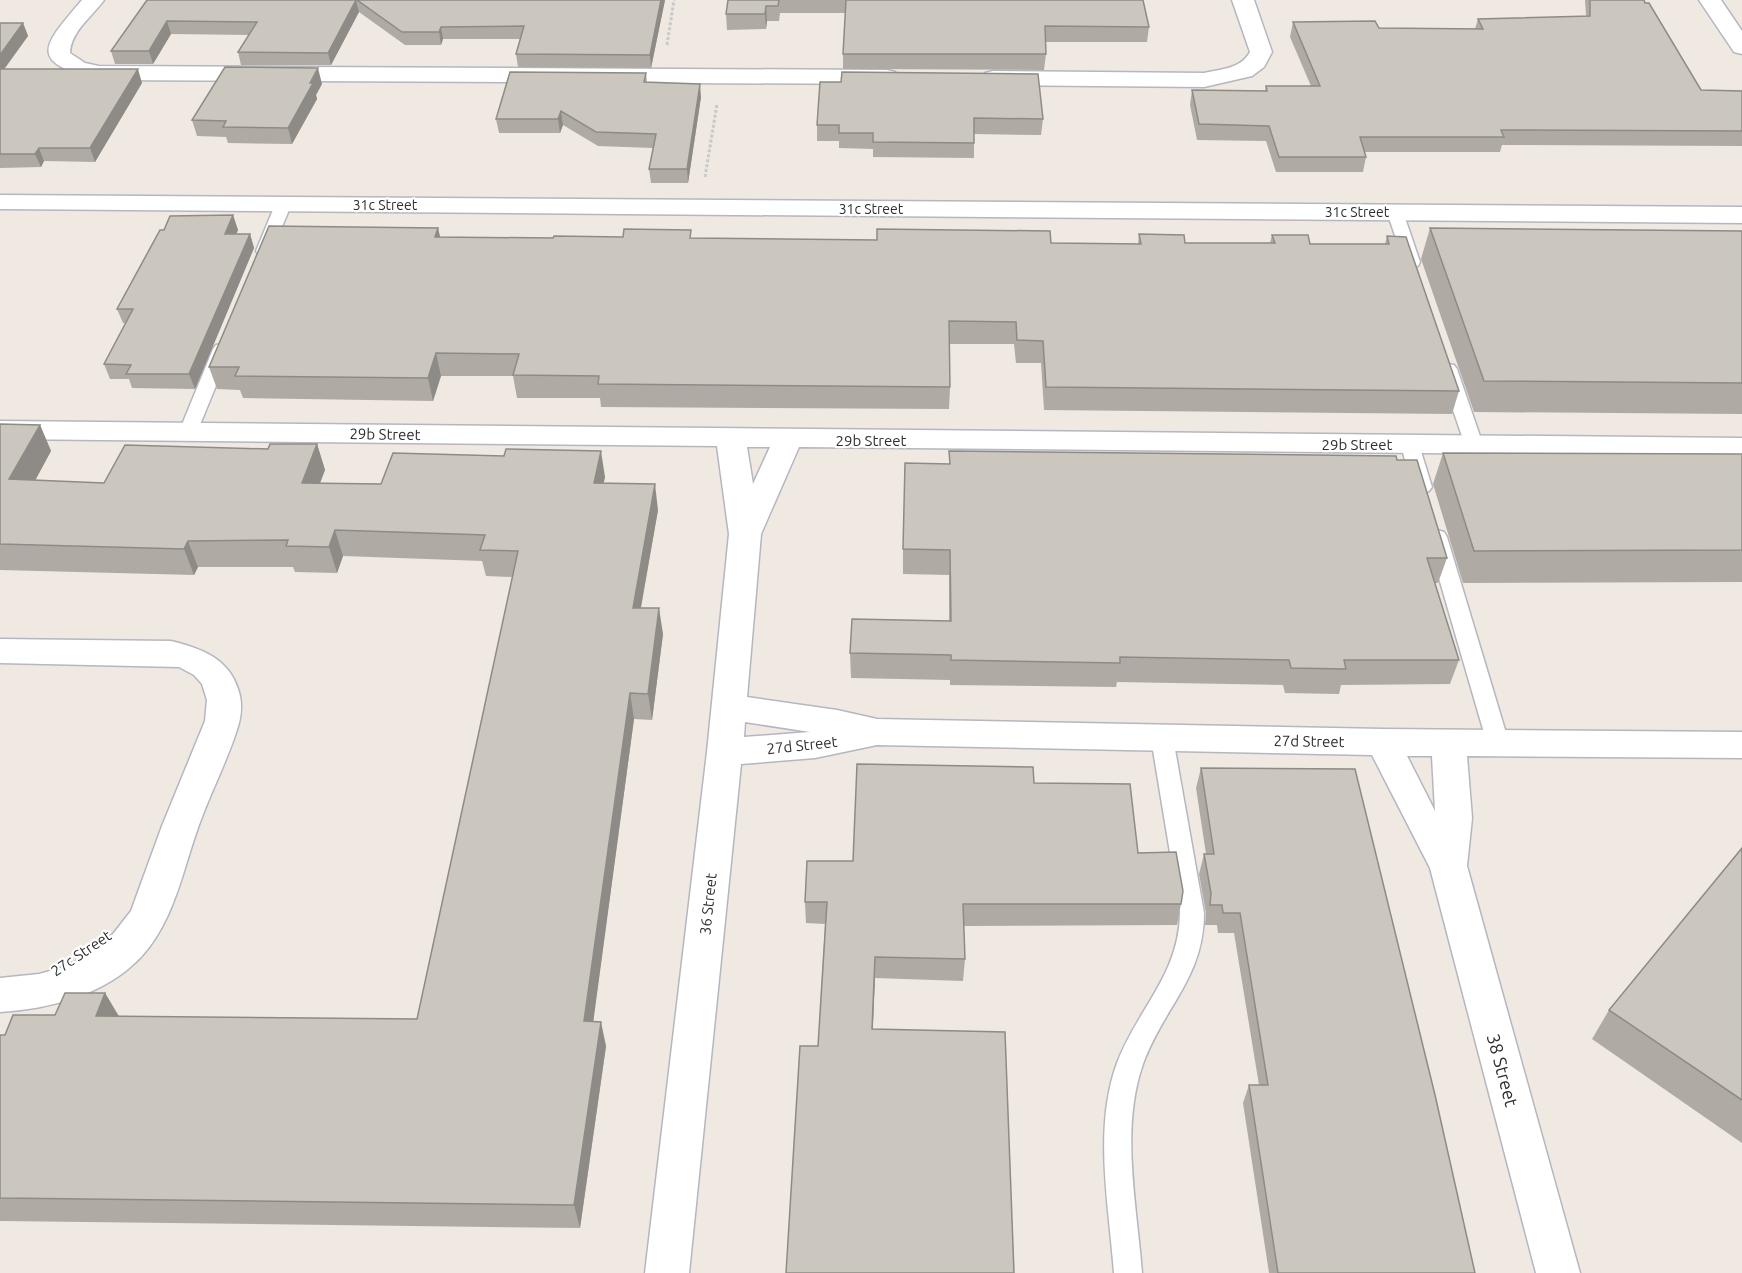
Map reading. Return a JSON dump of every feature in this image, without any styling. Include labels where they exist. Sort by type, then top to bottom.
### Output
[{"type":"street","points":[[93,0],[60,39],[58,48],[60,57],[69,64],[99,73],[909,77]]},
{"type":"street","points":[[967,78],[1204,81],[1244,71],[1256,62],[1261,52],[1243,0]]},
{"type":"street","points":[[1710,0],[1742,47]]},
{"type":"street","name":"31c Street","points":[[0,202],[1742,215]]},
{"type":"street","name":"29b Street","points":[[0,430],[788,440],[1742,447]]},
{"type":"street","name":"36 Street","points":[[667,1273],[725,752],[746,534],[731,439]]},
{"type":"street","name":"36 Street","points":[[746,534],[788,440]]},
{"type":"street","name":"27c Street","points":[[0,651],[132,652],[162,661],[177,668],[197,691],[208,721],[205,761],[154,903],[140,930],[114,957],[83,977],[47,991],[2,995]]},
{"type":"street","name":"27d Street","points":[[729,707],[837,723],[877,732],[1449,743],[1742,745]]},
{"type":"street","name":"27d Street","points":[[725,752],[815,745],[851,740],[877,732]]},
{"type":"street","name":"38 Street","points":[[1383,742],[1421,819],[1448,866],[1558,1273]]},
{"type":"street","name":"38 Street","points":[[1448,866],[1454,818],[1449,743]]},
{"type":"lane","points":[[256,269],[283,205]]},
{"type":"lane","points":[[1395,212],[1418,279]]},
{"type":"lane","points":[[188,432],[228,334]]},
{"type":"lane","points":[[1444,356],[1474,445]]},
{"type":"lane","points":[[1410,444],[1498,743]]},
{"type":"lane","points":[[1128,1273],[1120,1141],[1121,1102],[1130,1065],[1146,1027],[1175,979],[1191,939],[1192,913],[1162,738]]},
{"type":"path","points":[[662,76],[674,0]]},
{"type":"path","points":[[700,207],[721,76]]},
{"type":"building","points":[[147,0],[356,0],[328,53],[238,52],[257,22],[167,21],[149,51],[111,51]]},
{"type":"building","points":[[357,0],[661,0],[650,55],[516,54],[524,26],[441,27],[439,32],[402,32]]},
{"type":"building","points":[[728,0],[779,0],[778,6],[766,6],[765,14],[726,14]]},
{"type":"building","points":[[846,0],[1143,0],[1149,27],[1045,26],[1046,54],[843,54]]},
{"type":"building","points":[[1590,0],[1644,0],[1645,3],[1649,3],[1701,90],[1742,91],[1742,131],[1501,130],[1504,137],[1360,137],[1366,157],[1279,157],[1269,126],[1199,124],[1192,90],[1267,91],[1266,86],[1320,86],[1293,22],[1375,21],[1379,28],[1483,29],[1478,19],[1590,16]]},
{"type":"building","points":[[0,23],[23,23],[0,55]]},
{"type":"building","points":[[225,67],[318,68],[310,83],[313,83],[288,128],[223,127],[226,121],[192,120]]},
{"type":"building","points":[[0,69],[138,69],[90,148],[39,148],[35,154],[0,154]]},
{"type":"building","points":[[510,72],[646,73],[644,82],[700,84],[687,169],[649,169],[656,134],[596,132],[561,111],[558,119],[496,119]]},
{"type":"building","points":[[842,72],[1038,74],[1043,119],[974,118],[974,143],[873,142],[873,133],[839,133],[839,125],[817,125],[820,82],[841,82]]},
{"type":"building","points":[[233,215],[225,234],[250,234],[189,374],[126,374],[131,365],[104,364],[133,309],[117,309],[170,216]]},
{"type":"building","points":[[269,226],[438,228],[435,237],[553,238],[554,236],[623,237],[624,229],[691,230],[690,238],[877,240],[877,229],[1050,231],[1051,243],[1141,244],[1139,234],[1184,235],[1185,243],[1275,243],[1272,235],[1308,235],[1310,244],[1389,244],[1387,236],[1406,237],[1459,391],[1046,387],[1043,341],[1017,340],[1016,322],[949,321],[950,387],[598,384],[599,376],[513,375],[519,354],[436,353],[428,378],[235,376],[239,367],[209,367]]},
{"type":"building","points":[[1430,228],[1742,231],[1742,383],[1484,381]]},
{"type":"building","points":[[0,424],[40,425],[9,479],[104,483],[125,445],[268,449],[270,444],[317,444],[302,483],[381,484],[393,453],[504,456],[506,449],[601,451],[594,483],[655,484],[633,608],[659,608],[648,694],[630,693],[584,1021],[601,1022],[574,1205],[0,1198],[0,1035],[5,1035],[13,1015],[55,1015],[65,993],[105,993],[96,1016],[417,1019],[518,551],[480,550],[485,535],[335,530],[329,547],[286,546],[288,540],[188,541],[184,549],[0,544]]},
{"type":"building","points":[[949,451],[1396,456],[1397,460],[1417,460],[1447,558],[1427,558],[1459,660],[1344,660],[1346,669],[1291,668],[1289,660],[1120,657],[1120,663],[951,660],[951,655],[850,653],[852,619],[951,621],[950,550],[903,549],[905,463],[950,464]]},
{"type":"building","points":[[1443,453],[1742,454],[1742,550],[1474,551]]},
{"type":"building","points":[[857,764],[1033,767],[1034,783],[1130,784],[1138,853],[1176,852],[1183,891],[1181,904],[963,904],[965,959],[875,957],[872,1029],[1005,1032],[1014,1273],[786,1273],[800,1046],[818,1046],[827,902],[805,902],[807,861],[853,861]]},
{"type":"building","points":[[1201,768],[1355,769],[1435,1095],[1475,1273],[1278,1273],[1249,1085],[1268,1085],[1240,913],[1223,913],[1222,905],[1210,905],[1211,893],[1204,854],[1214,854]]},
{"type":"building","points":[[1742,848],[1742,1100],[1609,1010]]}]
